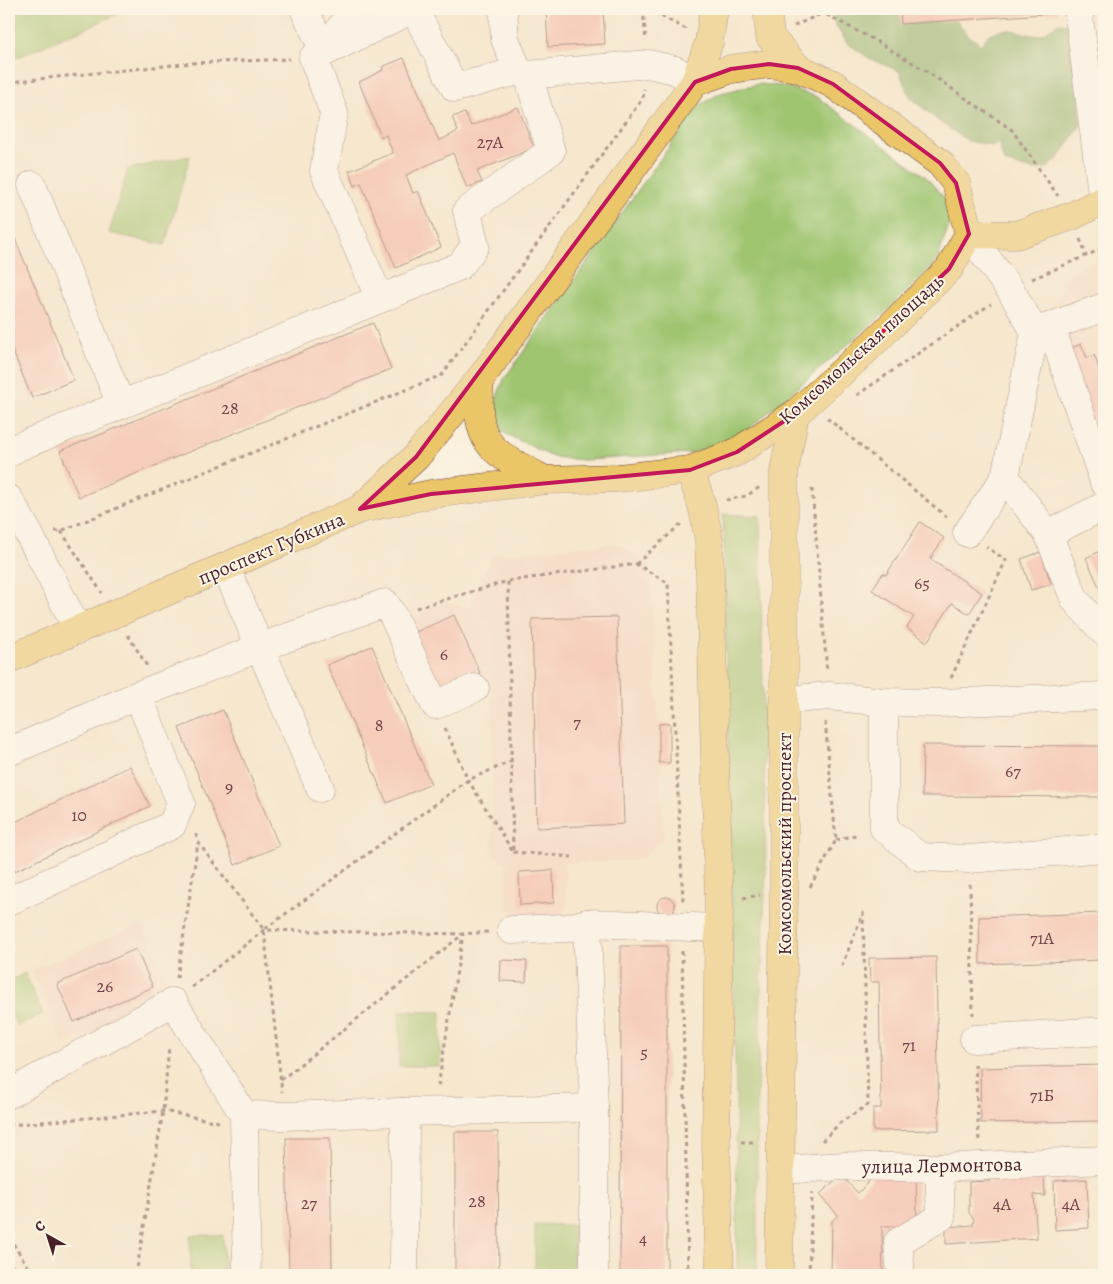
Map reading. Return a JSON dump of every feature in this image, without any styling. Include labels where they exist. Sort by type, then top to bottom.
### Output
[{"type":"main road","points":[[695,82],[709,42],[714,9]]},
{"type":"main road","points":[[767,9],[770,37],[798,68]]},
{"type":"main road","points":[[695,82],[731,69],[769,64],[798,68],[833,84],[940,163],[956,183],[969,234],[1016,234],[1072,216],[1104,201]]},
{"type":"main road","name":"Комсомольская площадь","points":[[695,82],[480,379],[477,407],[484,438],[503,458],[545,480],[619,478],[690,470],[737,452],[795,414],[869,347],[950,269],[969,234]]},
{"type":"main road","points":[[360,509],[416,457],[480,379]]},
{"type":"main road","name":"Комсомольский проспект","points":[[779,1275],[785,700],[784,472],[795,414]]},
{"type":"main road","points":[[690,470],[702,505],[709,540],[719,902],[716,1142],[720,1275]]},
{"type":"main road","name":"проспект Губкина","points":[[9,659],[226,568],[360,509],[431,494],[545,480]]},
{"type":"lane","points":[[304,9],[334,113],[324,171],[380,299]]},
{"type":"lane","points":[[318,54],[354,9]]},
{"type":"lane","points":[[318,54],[414,9],[455,88],[523,73],[648,64],[675,70],[695,82]]},
{"type":"lane","points":[[9,453],[18,447],[460,266],[475,246],[467,211],[551,151],[523,73],[505,39],[503,9]]},
{"type":"lane","points":[[1078,9],[1104,201]]},
{"type":"lane","points":[[32,185],[121,405]]},
{"type":"lane","points":[[969,234],[1043,330],[1104,482]]},
{"type":"lane","points":[[1043,330],[1104,307]]},
{"type":"lane","points":[[967,533],[1005,477],[1043,330]]},
{"type":"lane","points":[[1005,477],[1048,534],[1075,600],[1104,632]]},
{"type":"lane","points":[[9,499],[78,630]]},
{"type":"lane","points":[[1048,534],[1104,506]]},
{"type":"lane","points":[[226,568],[320,788]]},
{"type":"lane","points":[[9,752],[138,695],[260,647],[385,603],[435,706],[475,688]]},
{"type":"lane","points":[[9,901],[172,825],[181,803],[138,695]]},
{"type":"lane","points":[[785,700],[829,696],[884,702],[939,704],[1104,696]]},
{"type":"lane","points":[[884,702],[884,828],[920,856],[969,859],[1104,848]]},
{"type":"lane","points":[[511,930],[566,928],[587,924],[718,928]]},
{"type":"lane","points":[[587,924],[594,1108],[594,1275]]},
{"type":"lane","points":[[9,1094],[173,1002],[244,1115],[247,1275]]},
{"type":"lane","points":[[974,1040],[1104,1031]]},
{"type":"lane","points":[[244,1115],[282,1116],[594,1108]]},
{"type":"lane","points":[[403,1112],[405,1121],[404,1275]]},
{"type":"lane","name":"улица Лермонтова","points":[[780,1170],[844,1161],[940,1168],[1104,1160]]},
{"type":"lane","points":[[900,1275],[898,1242],[941,1217],[940,1168]]},
{"type":"path","points":[[28,532],[61,531],[442,375],[643,98],[648,64],[643,9]]},
{"type":"path","points":[[823,9],[823,14],[878,42],[926,71],[1012,130],[1072,216],[1086,255]]},
{"type":"path","points":[[9,82],[192,63],[318,54]]},
{"type":"path","points":[[825,417],[967,533],[1006,560],[939,704]]},
{"type":"path","points":[[392,614],[508,581],[636,564],[668,583],[683,900],[688,1275]]},
{"type":"path","points":[[508,581],[513,852]]},
{"type":"path","points":[[435,706],[468,780],[513,852]]},
{"type":"path","points":[[173,1002],[264,930],[468,780],[512,762]]},
{"type":"path","points":[[173,1002],[198,842],[196,833]]},
{"type":"path","points":[[198,842],[264,930],[282,1080],[282,1116]]},
{"type":"path","points":[[513,852],[572,857]]},
{"type":"path","points":[[969,859],[974,1040],[980,1165]]},
{"type":"path","points":[[815,1148],[841,1122],[868,1105],[863,913],[841,968]]},
{"type":"path","points":[[264,930],[463,934],[511,930]]},
{"type":"path","points":[[282,1080],[463,934]]},
{"type":"path","points":[[434,1112],[463,934]]},
{"type":"path","points":[[136,1275],[163,1111],[170,1041]]},
{"type":"path","points":[[716,1142],[781,1142]]},
{"type":"path","points":[[9,1237],[33,1275]]},
{"type":"highlighted area","points":[[769,64],[798,68],[833,84],[940,163],[956,183],[969,234],[949,269],[795,414],[737,452],[690,470],[431,494],[360,509],[416,457],[695,82],[731,69]]},
{"type":"shaded area","points":[[1104,258],[1104,496],[1043,338],[1067,273]]},
{"type":"shaded area","points":[[617,543],[650,563],[664,838],[641,860],[562,863],[565,867],[566,908],[554,919],[521,920],[507,908],[506,864],[492,854],[492,691],[445,710],[403,622],[446,602],[469,608],[492,555]]},
{"type":"shaded area","points":[[142,923],[174,998],[63,1045],[31,971]]},
{"type":"green space","points":[[9,9],[130,9],[9,61]]},
{"type":"green space","points":[[849,9],[882,9],[884,13],[916,16],[925,9],[949,9],[965,32],[981,45],[989,34],[999,31],[1009,30],[1039,35],[1058,23],[1075,24],[1081,125],[1058,159],[1047,168],[1032,170],[1004,162],[998,143],[994,146],[968,141],[941,123],[910,97],[899,71],[870,59],[847,43],[830,17]]},
{"type":"green space","points":[[758,84],[783,86],[817,97],[926,177],[945,199],[950,221],[937,261],[886,312],[743,434],[692,453],[584,460],[553,457],[504,433],[495,420],[494,404],[504,379],[698,106],[721,93]]},
{"type":"green space","points":[[190,156],[165,245],[109,233],[128,169]]},
{"type":"green space","points":[[723,514],[760,516],[766,867],[757,1100],[757,1275],[737,1275],[736,1100]]},
{"type":"green space","points":[[25,973],[43,1014],[17,1026],[9,1008],[9,981]]},
{"type":"green space","points":[[400,1011],[441,1012],[440,1066],[399,1066]]},
{"type":"green space","points":[[535,1224],[574,1225],[573,1275],[535,1275]]},
{"type":"green space","points":[[190,1235],[223,1235],[224,1275],[191,1275]]},
{"type":"building","points":[[546,9],[603,9],[605,44],[548,47]]},
{"type":"building","points":[[900,9],[1058,9],[1058,13],[901,24]]},
{"type":"building","points":[[404,58],[439,141],[458,131],[452,117],[465,113],[471,126],[518,107],[534,148],[477,171],[482,182],[467,188],[453,153],[406,175],[413,193],[418,191],[441,247],[396,268],[361,183],[355,186],[349,171],[393,153],[386,135],[381,137],[359,82],[383,70],[382,67]]},
{"type":"building","points":[[9,224],[74,380],[32,398],[9,342]]},
{"type":"building","points":[[373,323],[391,369],[79,497],[60,451]]},
{"type":"building","points":[[1081,344],[1087,358],[1094,355],[1104,381],[1104,450],[1064,351]]},
{"type":"building","points":[[920,522],[944,538],[930,559],[982,593],[969,614],[952,603],[927,642],[907,628],[914,617],[872,590],[883,573],[886,575]]},
{"type":"building","points":[[1104,549],[1104,598],[1086,558]]},
{"type":"building","points":[[1041,552],[1051,584],[1031,590],[1021,559]]},
{"type":"building","points":[[454,615],[480,673],[435,693],[409,635]]},
{"type":"building","points":[[617,617],[624,824],[537,828],[532,619]]},
{"type":"building","points":[[372,646],[431,784],[387,803],[327,665]]},
{"type":"building","points":[[223,710],[279,846],[235,865],[179,728]]},
{"type":"building","points":[[670,723],[670,763],[659,763],[659,724]]},
{"type":"building","points":[[923,745],[1104,746],[1104,797],[922,796]]},
{"type":"building","points":[[130,766],[150,806],[9,874],[9,825]]},
{"type":"building","points":[[553,870],[554,903],[520,905],[519,872]]},
{"type":"building","points":[[666,897],[672,900],[675,906],[672,912],[666,915],[660,912],[657,906],[660,900]]},
{"type":"building","points":[[1104,913],[1104,960],[980,964],[979,917]]},
{"type":"building","points":[[621,946],[667,946],[667,1275],[620,1275]]},
{"type":"building","points":[[136,949],[153,987],[74,1022],[57,984]]},
{"type":"building","points":[[936,957],[939,1130],[873,1131],[873,1108],[881,1108],[879,982],[870,982],[869,958]]},
{"type":"building","points":[[501,960],[527,961],[526,982],[500,981]]},
{"type":"building","points":[[1104,1065],[1104,1121],[981,1123],[980,1068]]},
{"type":"building","points":[[455,1132],[498,1132],[499,1275],[455,1275]]},
{"type":"building","points":[[286,1138],[330,1138],[332,1275],[289,1275]]},
{"type":"building","points":[[879,1171],[916,1171],[917,1226],[882,1226],[883,1275],[831,1275],[832,1221],[838,1215],[819,1195],[841,1175],[858,1193]]},
{"type":"building","points":[[1044,1172],[1045,1196],[1034,1195],[1037,1238],[946,1244],[946,1227],[973,1225],[974,1219],[969,1213],[969,1182],[990,1181],[990,1176]]},
{"type":"building","points":[[1087,1179],[1089,1228],[1055,1230],[1054,1181]]},
{"type":"building","points":[[9,1260],[20,1275],[9,1275]]}]
